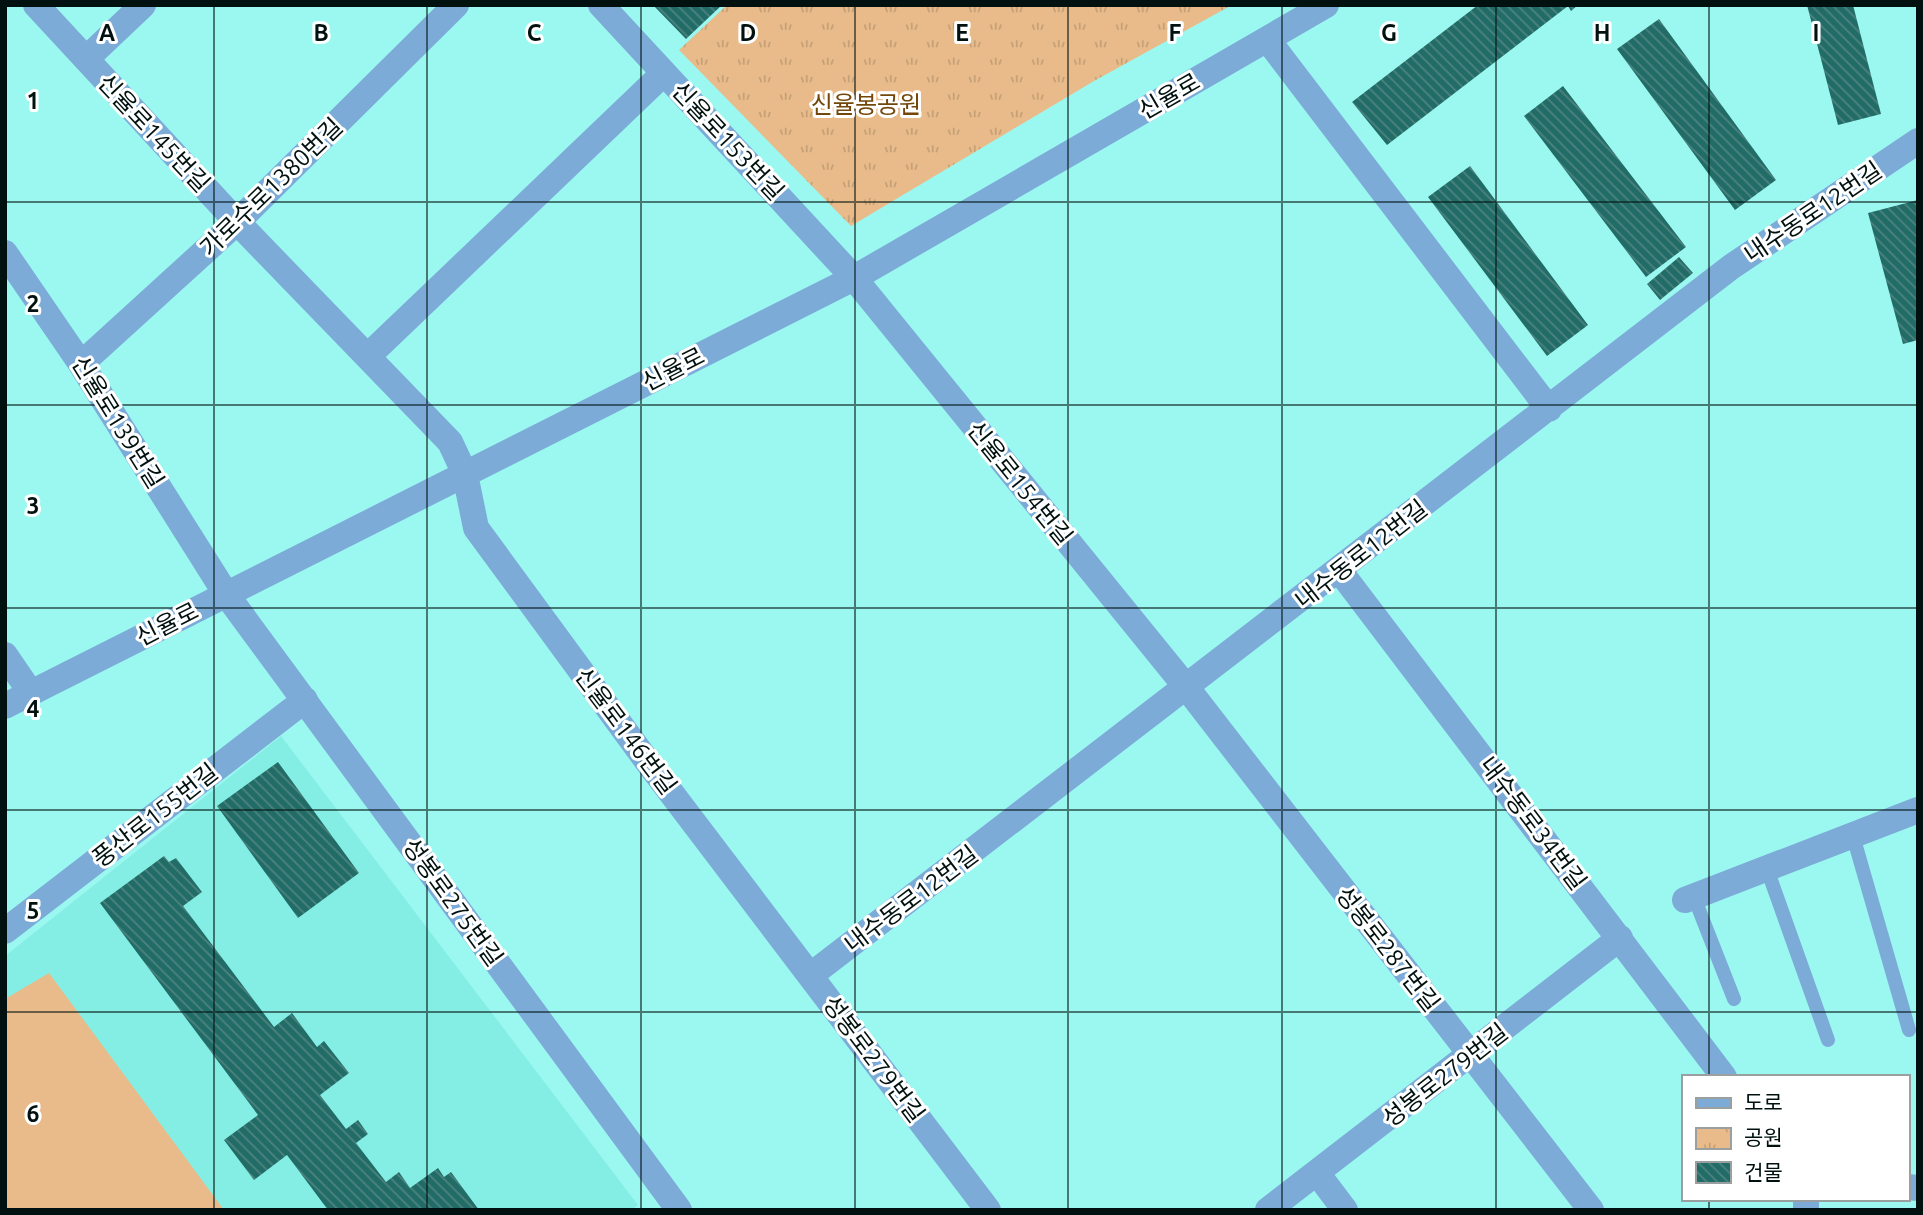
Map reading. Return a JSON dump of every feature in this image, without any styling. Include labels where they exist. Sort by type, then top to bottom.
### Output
[{"type":"street","name":"신율로145번길","points":[[36,5],[237,222],[450,442],[465,474]]},
{"type":"street","name":"신율로145번길","points":[[86,59],[143,5]]},
{"type":"street","name":"가로수로1380번길","points":[[81,364],[237,222],[456,5]]},
{"type":"street","name":"신율로153번길","points":[[601,5],[854,278]]},
{"type":"street","name":"신율로","points":[[5,706],[854,278],[1326,5]]},
{"type":"street","points":[[1266,39],[1549,409]]},
{"type":"street","points":[[368,356],[664,73]]},
{"type":"street","name":"내수동로12번길","points":[[811,975],[1731,267],[1918,141]]},
{"type":"street","name":"신율로139번길","points":[[5,253],[81,364],[226,594]]},
{"type":"street","name":"신율로154번길","points":[[854,278],[1186,688]]},
{"type":"street","name":"신율로146번길","points":[[465,474],[476,528],[811,975]]},
{"type":"street","name":"내수동로34번길","points":[[1339,570],[1723,1075]]},
{"type":"street","name":"성봉로275번길","points":[[226,594],[668,1206]]},
{"type":"street","points":[[5,655],[31,693]]},
{"type":"street","name":"성봉로287번길","points":[[1186,688],[1591,1210]]},
{"type":"street","name":"풍산로155번길","points":[[5,931],[304,700]]},
{"type":"street","points":[[1690,898],[1918,810]]},
{"type":"street","name":"성봉로279번길","points":[[1268,1210],[1471,1056],[1620,938]]},
{"type":"street","name":"성봉로279번길","points":[[811,975],[988,1210]]},
{"type":"street","points":[[1317,1173],[1345,1210]]},
{"type":"lane","points":[[1853,836],[1909,1030]]},
{"type":"lane","points":[[1767,869],[1828,1040]]},
{"type":"lane","points":[[1690,898],[1734,999]]},
{"type":"shaded area","points":[[281,736],[638,1205],[632,1210],[5,1210],[5,956]]},
{"type":"green space","name":"신율봉공원","points":[[727,5],[1232,5],[1094,81],[851,226],[679,50]]},
{"type":"green space","points":[[49,973],[224,1210],[5,1210],[5,999]]},
{"type":"building","points":[[653,5],[722,5],[686,39]]},
{"type":"building","points":[[1478,5],[1578,5],[1571,11],[1568,6],[1387,145],[1352,102]]},
{"type":"building","points":[[1807,5],[1853,5],[1881,114],[1838,125]]},
{"type":"building","points":[[1659,19],[1776,180],[1735,210],[1617,49]]},
{"type":"building","points":[[1563,86],[1686,247],[1646,277],[1524,116]]},
{"type":"building","points":[[1470,166],[1588,325],[1547,356],[1428,197]]},
{"type":"building","points":[[1918,200],[1918,340],[1903,344],[1868,213]]},
{"type":"building","points":[[1679,257],[1693,273],[1660,300],[1647,284]]},
{"type":"building","points":[[278,762],[359,873],[298,918],[217,806]]},
{"type":"building","points":[[164,856],[169,862],[176,858],[202,892],[183,906],[274,1027],[292,1013],[317,1047],[324,1041],[349,1073],[320,1095],[346,1129],[358,1120],[368,1134],[356,1143],[386,1182],[399,1172],[410,1188],[438,1168],[444,1177],[451,1172],[479,1210],[328,1210],[287,1155],[254,1180],[224,1140],[258,1115],[100,903]]}]
